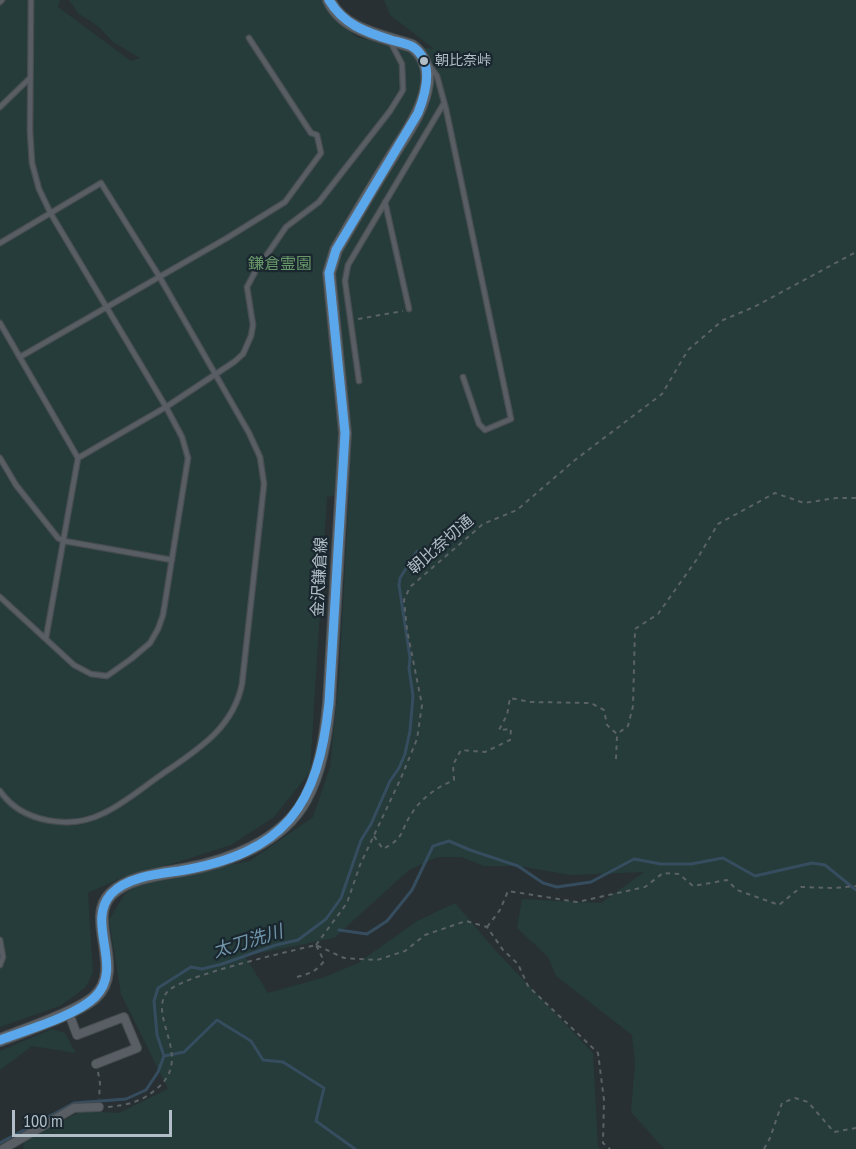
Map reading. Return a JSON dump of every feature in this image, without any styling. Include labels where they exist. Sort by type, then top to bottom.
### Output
[{"type":"main road","points":[[328,0],[341,17],[355,27],[412,46],[419,52]]},
{"type":"main road","name":"金沢鎌倉線","points":[[0,1040],[84,1005],[106,982],[108,970],[102,914],[106,899],[113,893],[124,885],[153,876],[189,869],[243,853],[266,840],[293,816],[305,801],[312,783],[329,703],[345,434],[329,273],[336,250],[414,120],[424,97],[428,82],[427,71],[419,52]]},
{"type":"street","points":[[68,1011],[77,1035],[124,1017],[137,1048],[96,1064]]},
{"type":"street","points":[[3,1149],[74,1108],[99,1107]]},
{"type":"lane","points":[[0,597],[75,665],[91,675],[107,676],[131,659],[150,643],[163,615],[188,458],[182,436],[166,407],[51,214],[39,189],[32,163],[31,0]]},
{"type":"lane","points":[[20,357],[285,202],[321,153],[317,135],[311,134],[249,38]]},
{"type":"lane","points":[[78,458],[166,407],[243,354],[253,325],[247,287],[255,272],[286,227],[319,202],[390,111],[403,90],[402,64],[388,38]]},
{"type":"lane","points":[[419,52],[437,76],[444,103],[511,419],[485,430],[479,424],[463,377]]},
{"type":"lane","points":[[0,107],[30,78]]},
{"type":"lane","points":[[359,381],[345,281],[348,265],[444,103]]},
{"type":"lane","points":[[0,243],[101,183],[159,276],[255,445],[263,471],[264,484],[242,684],[235,709],[210,740],[106,813],[92,818],[63,822],[36,818],[13,806],[0,791]]},
{"type":"lane","points":[[385,202],[408,309]]},
{"type":"lane","points":[[0,323],[78,458],[46,638]]},
{"type":"lane","points":[[0,458],[16,485],[58,538],[64,541],[172,560]]},
{"type":"lane","points":[[0,940],[3,957],[0,965]]},
{"type":"path","name":"朝比奈切通","points":[[316,945],[347,903],[360,865],[417,739],[422,705],[407,630],[404,600],[410,587],[483,524],[517,510],[575,460],[662,394],[688,350],[723,320],[788,289],[856,252]]},
{"type":"path","points":[[350,321],[408,309]]},
{"type":"path","points":[[617,734],[628,726],[633,706],[635,629],[658,614],[718,524],[775,493],[804,503],[836,498],[856,498]]},
{"type":"path","points":[[374,836],[383,849],[398,841],[413,811],[438,787],[454,780],[453,765],[461,750],[485,752],[510,740],[511,729],[499,730],[507,715],[510,698],[530,702],[591,703],[604,710],[607,725],[617,734]]},
{"type":"path","points":[[616,759],[617,734]]},
{"type":"path","points":[[488,927],[501,910],[507,891],[576,902],[645,887],[663,873],[679,874],[693,886],[727,880],[737,891],[779,905],[801,887],[856,886]]},
{"type":"path","points":[[96,1064],[100,1083],[99,1107],[128,1105],[147,1097],[165,1083],[172,1065],[163,1003],[168,991],[192,978],[316,945],[344,958],[377,960],[405,951],[425,935],[466,921],[488,927],[503,950],[518,964],[528,986],[598,1053],[604,1100],[603,1143],[610,1149]]},
{"type":"path","points":[[297,977],[311,973],[324,961],[316,945]]},
{"type":"path","points":[[764,1149],[782,1103],[795,1098],[808,1102],[834,1132],[856,1128]]},
{"type":"green space","name":"鎌倉霊園","points":[[0,0],[60,0],[58,7],[131,61],[140,58],[113,42],[99,27],[78,13],[69,0],[323,0],[336,21],[358,38],[434,49],[390,15],[384,0],[856,0],[856,1149],[664,1149],[631,1112],[635,1064],[632,1035],[556,976],[548,957],[517,928],[522,899],[601,903],[644,872],[571,875],[518,866],[484,866],[461,857],[437,857],[409,870],[334,938],[245,956],[268,993],[325,977],[358,963],[417,921],[455,903],[495,950],[593,1053],[598,1147],[601,1149],[23,1149],[24,1140],[82,1111],[119,1113],[168,1089],[121,994],[109,920],[124,895],[140,883],[250,861],[313,817],[330,767],[339,678],[349,492],[327,497],[310,772],[274,817],[231,845],[121,878],[88,893],[93,973],[85,988],[60,1006],[0,1027]]},
{"type":"green space","points":[[52,1029],[65,1033],[76,1053],[32,1046],[0,1070],[0,1051]]},
{"type":"waterway","name":"太刀洗川","points":[[0,1143],[74,1103],[126,1099],[146,1090],[158,1072],[164,1056],[157,1035],[154,1001],[158,988],[191,967],[202,969],[222,964],[276,945],[298,940],[326,919],[341,898],[361,840],[405,754],[410,731],[413,696],[399,585],[400,578],[417,551]]},
{"type":"waterway","points":[[339,930],[367,934],[387,921],[412,890],[433,846],[449,841],[518,866],[543,883],[557,887],[591,882],[634,859],[661,864],[691,864],[723,858],[755,876],[812,863],[825,865],[856,890]]},
{"type":"waterway","points":[[164,1056],[184,1052],[217,1020],[251,1041],[263,1060],[283,1062],[324,1088],[316,1121],[355,1149]]},
{"type":"transit line","points":[[0,1040],[63,1016],[87,1004],[95,997],[103,985],[106,973],[102,932],[104,906],[111,894],[118,888],[143,877],[216,863],[246,852],[271,837],[290,819],[305,797],[316,770],[324,739],[329,703],[345,433],[329,273],[336,250],[418,113],[427,78],[424,61],[413,47],[372,34],[356,26],[341,15],[329,0]]},
{"type":"place","name":"朝比奈峠","points":[[424,61]]}]
